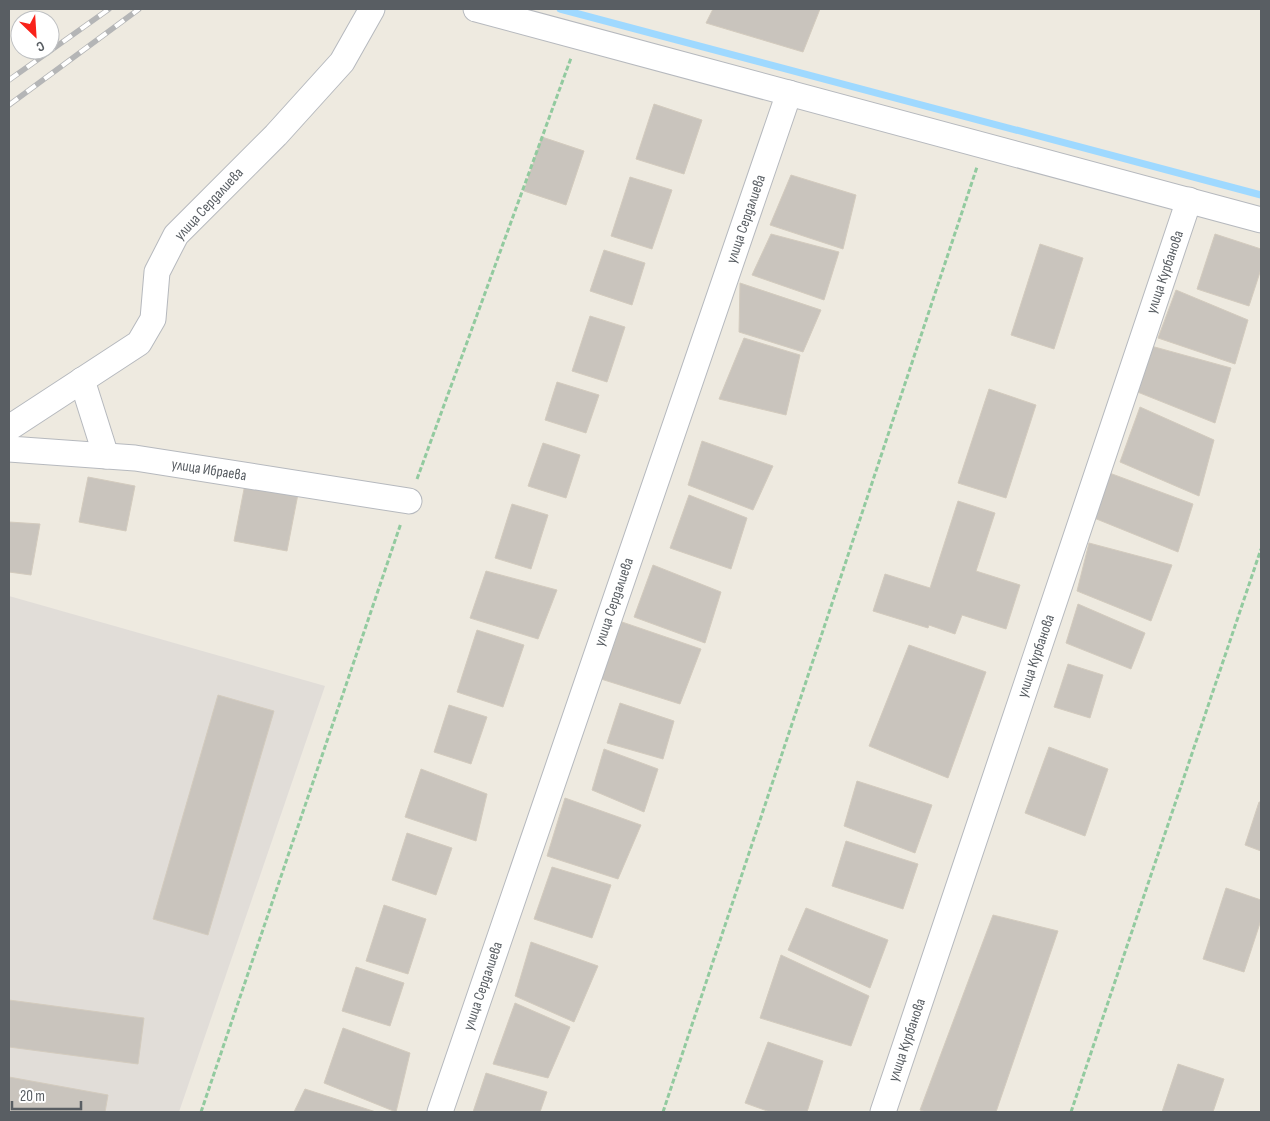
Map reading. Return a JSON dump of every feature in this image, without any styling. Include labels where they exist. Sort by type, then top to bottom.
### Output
[{"type":"street","name":"улица Сердалиева","points":[[9,428],[140,343],[152,319],[158,272],[176,235],[276,135],[342,62],[372,9]]},
{"type":"street","points":[[476,9],[1261,220]]},
{"type":"street","name":"улица Сердалиева","points":[[440,1112],[789,93]]},
{"type":"street","name":"улица Курбанова","points":[[883,1112],[1189,200]]},
{"type":"street","points":[[82,380],[106,456]]},
{"type":"street","name":"улица Ибраева","points":[[9,449],[135,458],[409,501]]},
{"type":"path","points":[[201,1112],[409,501],[579,36]]},
{"type":"path","points":[[663,1112],[984,145]]},
{"type":"path","points":[[1071,1112],[1261,549]]},
{"type":"shaded area","points":[[9,596],[325,686],[179,1112],[9,1112]]},
{"type":"building","points":[[713,9],[820,9],[803,52],[706,23]]},
{"type":"building","points":[[654,104],[702,120],[684,174],[636,159]]},
{"type":"building","points":[[542,137],[584,151],[566,205],[524,191]]},
{"type":"building","points":[[791,175],[856,195],[843,249],[770,225]]},
{"type":"building","points":[[630,177],[672,190],[652,249],[611,236]]},
{"type":"building","points":[[771,234],[839,252],[824,300],[752,275]]},
{"type":"building","points":[[1215,234],[1261,249],[1261,269],[1249,306],[1197,289]]},
{"type":"building","points":[[1040,244],[1083,258],[1054,349],[1011,335]]},
{"type":"building","points":[[604,250],[645,263],[632,305],[590,291]]},
{"type":"building","points":[[740,283],[821,310],[803,352],[739,332]]},
{"type":"building","points":[[1176,290],[1248,320],[1235,364],[1158,338]]},
{"type":"building","points":[[590,316],[625,327],[607,382],[572,371]]},
{"type":"building","points":[[744,338],[800,355],[786,415],[719,399]]},
{"type":"building","points":[[1151,346],[1231,368],[1215,423],[1135,391]]},
{"type":"building","points":[[557,382],[599,395],[586,433],[545,420]]},
{"type":"building","points":[[989,389],[1036,405],[1006,498],[958,483]]},
{"type":"building","points":[[1140,407],[1214,440],[1199,496],[1120,462]]},
{"type":"building","points":[[702,441],[773,466],[753,510],[688,485]]},
{"type":"building","points":[[543,443],[580,455],[566,498],[528,486]]},
{"type":"building","points":[[1104,471],[1193,504],[1178,552],[1094,518]]},
{"type":"building","points":[[88,477],[135,486],[126,531],[79,522]]},
{"type":"building","points":[[245,484],[298,494],[287,551],[234,541]]},
{"type":"building","points":[[689,495],[747,518],[731,569],[670,548]]},
{"type":"building","points":[[958,501],[995,513],[976,571],[1020,585],[1006,629],[962,615],[955,634],[929,625],[928,628],[873,611],[885,574],[930,588]]},
{"type":"building","points":[[512,504],[548,515],[531,569],[495,558]]},
{"type":"building","points":[[9,522],[40,524],[31,575],[9,572]]},
{"type":"building","points":[[1089,543],[1172,565],[1151,621],[1077,591]]},
{"type":"building","points":[[653,565],[721,592],[705,643],[634,617]]},
{"type":"building","points":[[486,571],[557,590],[538,639],[470,618]]},
{"type":"building","points":[[1078,604],[1145,633],[1131,669],[1066,643]]},
{"type":"building","points":[[622,622],[701,649],[680,704],[601,679]]},
{"type":"building","points":[[477,630],[524,645],[503,707],[457,692]]},
{"type":"building","points":[[909,645],[986,672],[948,778],[869,746]]},
{"type":"building","points":[[1068,664],[1103,675],[1090,718],[1054,707]]},
{"type":"building","points":[[218,695],[274,711],[208,935],[153,919]]},
{"type":"building","points":[[620,703],[674,721],[663,759],[607,743]]},
{"type":"building","points":[[449,705],[487,717],[471,764],[434,752]]},
{"type":"building","points":[[1049,747],[1108,769],[1085,836],[1025,813]]},
{"type":"building","points":[[604,749],[658,769],[644,812],[592,790]]},
{"type":"building","points":[[421,769],[487,794],[476,841],[405,817]]},
{"type":"building","points":[[857,781],[932,805],[915,853],[844,826]]},
{"type":"building","points":[[565,798],[641,825],[618,879],[547,856]]},
{"type":"building","points":[[1259,802],[1261,802],[1261,851],[1245,845]]},
{"type":"building","points":[[407,833],[452,848],[436,895],[392,880]]},
{"type":"building","points":[[846,841],[918,864],[903,909],[832,886]]},
{"type":"building","points":[[552,867],[611,885],[592,938],[534,919]]},
{"type":"building","points":[[1226,888],[1261,900],[1261,920],[1244,972],[1203,959]]},
{"type":"building","points":[[384,905],[426,919],[408,974],[366,961]]},
{"type":"building","points":[[806,908],[888,940],[870,988],[788,950]]},
{"type":"building","points":[[993,915],[1058,931],[996,1112],[926,1112],[920,1110]]},
{"type":"building","points":[[531,942],[598,966],[574,1022],[515,996]]},
{"type":"building","points":[[781,955],[869,996],[851,1046],[760,1018]]},
{"type":"building","points":[[356,967],[404,983],[390,1026],[342,1011]]},
{"type":"building","points":[[9,1000],[144,1018],[138,1064],[9,1047]]},
{"type":"building","points":[[515,1003],[570,1027],[548,1078],[493,1064]]},
{"type":"building","points":[[343,1028],[410,1053],[396,1112],[324,1083]]},
{"type":"building","points":[[768,1042],[823,1061],[807,1112],[770,1112],[745,1103]]},
{"type":"building","points":[[1178,1064],[1224,1079],[1213,1112],[1162,1112]]},
{"type":"building","points":[[486,1073],[547,1092],[540,1112],[473,1112]]},
{"type":"building","points":[[9,1077],[108,1095],[105,1112],[9,1112]]},
{"type":"building","points":[[305,1089],[376,1112],[294,1112]]},
{"type":"waterway","points":[[560,9],[1261,195]]},
{"type":"railway","points":[[9,80],[109,9]]},
{"type":"railway","points":[[9,105],[139,9]]}]
